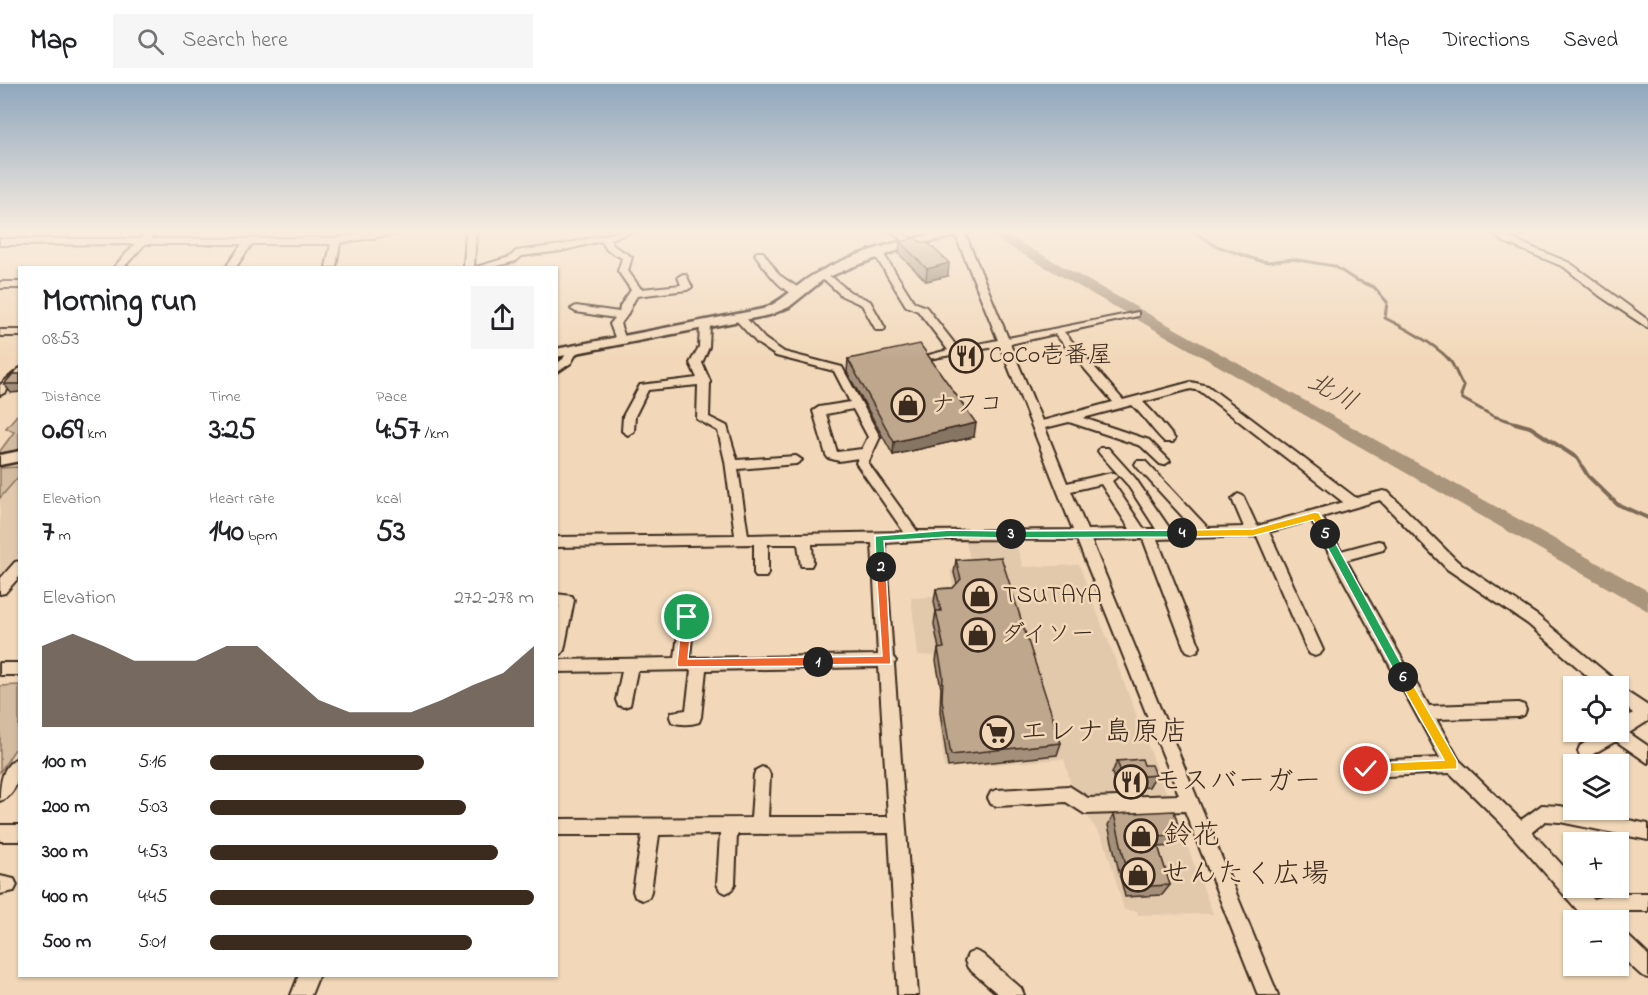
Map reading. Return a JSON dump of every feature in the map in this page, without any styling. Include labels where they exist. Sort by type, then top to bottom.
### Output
[{"type":"main road","points":[[558,353],[777,309],[826,274]]},
{"type":"main road","points":[[0,460],[18,456]]},
{"type":"street","points":[[624,274],[636,293]]},
{"type":"street","points":[[774,274],[799,293]]},
{"type":"street","points":[[891,274],[910,304],[922,309],[955,352]]},
{"type":"street","points":[[978,274],[1268,995]]},
{"type":"street","points":[[1578,274],[1648,325]]},
{"type":"street","points":[[820,276],[830,280],[846,294],[866,303],[880,328]]},
{"type":"street","points":[[621,340],[615,326],[625,306],[636,293],[687,287],[683,277]]},
{"type":"street","points":[[0,285],[18,285]]},
{"type":"street","points":[[576,309],[622,316]]},
{"type":"street","points":[[933,357],[1134,314]]},
{"type":"street","points":[[740,318],[761,341],[780,354],[838,369],[874,437],[862,463],[913,535]]},
{"type":"street","points":[[705,325],[704,347],[696,363],[704,381],[703,419],[723,429],[742,539]]},
{"type":"street","points":[[1057,330],[1121,405]]},
{"type":"street","points":[[0,333],[18,333]]},
{"type":"street","points":[[558,368],[567,361],[574,349]]},
{"type":"street","points":[[0,392],[10,380]]},
{"type":"street","points":[[628,431],[628,416],[644,387],[704,381]]},
{"type":"street","points":[[1039,426],[1136,402],[1191,385],[1204,388],[1352,502]]},
{"type":"street","points":[[1136,402],[1155,420],[1156,427],[1169,439]]},
{"type":"street","points":[[857,405],[819,411],[832,455],[839,457],[868,452]]},
{"type":"street","points":[[1071,418],[1145,443],[1164,461]]},
{"type":"street","points":[[1104,451],[1124,473],[1167,534]]},
{"type":"street","points":[[731,465],[796,460]]},
{"type":"street","points":[[1140,464],[1205,533]]},
{"type":"street","points":[[1065,488],[1124,473]]},
{"type":"street","points":[[1104,479],[1144,534],[1192,647]]},
{"type":"street","points":[[558,542],[1258,531],[1315,516],[1352,502],[1383,495],[1452,565],[1533,620],[1598,676]]},
{"type":"street","points":[[1238,499],[1258,531],[1315,650]]},
{"type":"street","points":[[1315,516],[1453,765],[1520,831],[1591,910]]},
{"type":"street","points":[[805,538],[806,562]]},
{"type":"street","points":[[878,538],[888,661],[908,995]]},
{"type":"street","points":[[761,539],[761,573]]},
{"type":"street","points":[[1338,557],[1378,546]]},
{"type":"street","points":[[0,588],[18,568]]},
{"type":"street","points":[[558,600],[567,600],[558,641]]},
{"type":"street","points":[[687,617],[693,717]]},
{"type":"street","points":[[558,666],[888,661]]},
{"type":"street","points":[[624,700],[631,664]]},
{"type":"street","points":[[0,669],[18,669]]},
{"type":"street","points":[[1629,701],[1646,714],[1629,725]]},
{"type":"street","points":[[1424,713],[1518,710]]},
{"type":"street","points":[[1629,741],[1648,756]]},
{"type":"street","points":[[1586,751],[1601,742]]},
{"type":"street","points":[[1366,769],[1453,765]]},
{"type":"street","points":[[0,793],[18,767]]},
{"type":"street","points":[[759,826],[762,775]]},
{"type":"street","points":[[998,798],[1069,794],[1085,806],[1191,803]]},
{"type":"street","points":[[1520,831],[1542,813],[1560,814],[1648,832]]},
{"type":"street","points":[[558,827],[897,825]]},
{"type":"street","points":[[642,891],[652,826]]},
{"type":"street","points":[[726,884],[729,826]]},
{"type":"street","points":[[0,833],[18,833]]},
{"type":"street","points":[[1601,910],[1610,903],[1626,900],[1648,902]]},
{"type":"street","points":[[1629,949],[1645,962]]},
{"type":"street","points":[[975,961],[1014,995]]},
{"type":"street","points":[[302,995],[308,977]]},
{"type":"shaded area","points":[[18,415],[18,454],[0,457],[0,451],[14,432],[6,428]]},
{"type":"shaded area","points":[[18,464],[18,556],[0,579],[0,467]]},
{"type":"shaded area","points":[[18,467],[18,477],[0,498],[0,468]]},
{"type":"shaded area","points":[[965,538],[1015,539],[1023,567],[1079,565],[1168,797],[1087,801],[1072,789],[1064,759],[944,768],[939,712],[940,688],[935,656],[918,655],[911,598],[947,596],[953,588],[950,570],[972,568]]},
{"type":"shaded area","points":[[18,685],[18,745],[0,772],[0,686]]},
{"type":"shaded area","points":[[1174,811],[1213,914],[1138,915],[1137,911],[1124,910],[1102,838],[1085,813]]},
{"type":"building","name":"ナフコ","points":[[920,344],[976,423],[894,442],[848,359]]},
{"type":"building","points":[[13,374],[18,374],[18,384],[4,384]]},
{"type":"building","points":[[1001,557],[1061,743],[951,755],[942,700],[943,676],[938,649],[944,648],[936,611],[941,611],[936,589],[953,588],[961,579],[956,560]]},
{"type":"building","points":[[1142,759],[1144,765],[1152,765],[1156,775],[1123,778],[1117,761]]},
{"type":"building","points":[[1174,811],[1181,835],[1155,836],[1170,885],[1131,887],[1114,814]]},
{"type":"waterway","name":"北川","points":[[1067,274],[1648,602]]},
{"type":"waterway","points":[[1346,274],[1374,287],[1387,302],[1385,318],[1430,343],[1451,362],[1464,387],[1461,395],[1463,399],[1493,416],[1520,424]]},
{"type":"waterway","points":[[1515,423],[1530,427],[1577,458],[1588,476],[1617,504],[1648,518]]},
{"type":"place","name":"CoCo壱番屋","points":[[966,356]]},
{"type":"place","name":"ナフコ","points":[[908,405]]},
{"type":"place","name":"TSUTAYA","points":[[980,596]]},
{"type":"place","name":"ダイソー","points":[[978,635]]},
{"type":"place","name":"エレナ島原店","points":[[997,733]]},
{"type":"place","name":"モスバーガー","points":[[1131,782]]},
{"type":"place","name":"鈴花","points":[[1141,836]]},
{"type":"place","name":"せんたく広場","points":[[1138,875]]},
{"type":"route","points":[[687,617],[682,664],[888,661],[878,538],[950,534],[1084,535],[1253,532],[1315,516],[1453,765],[1366,769]]}]
